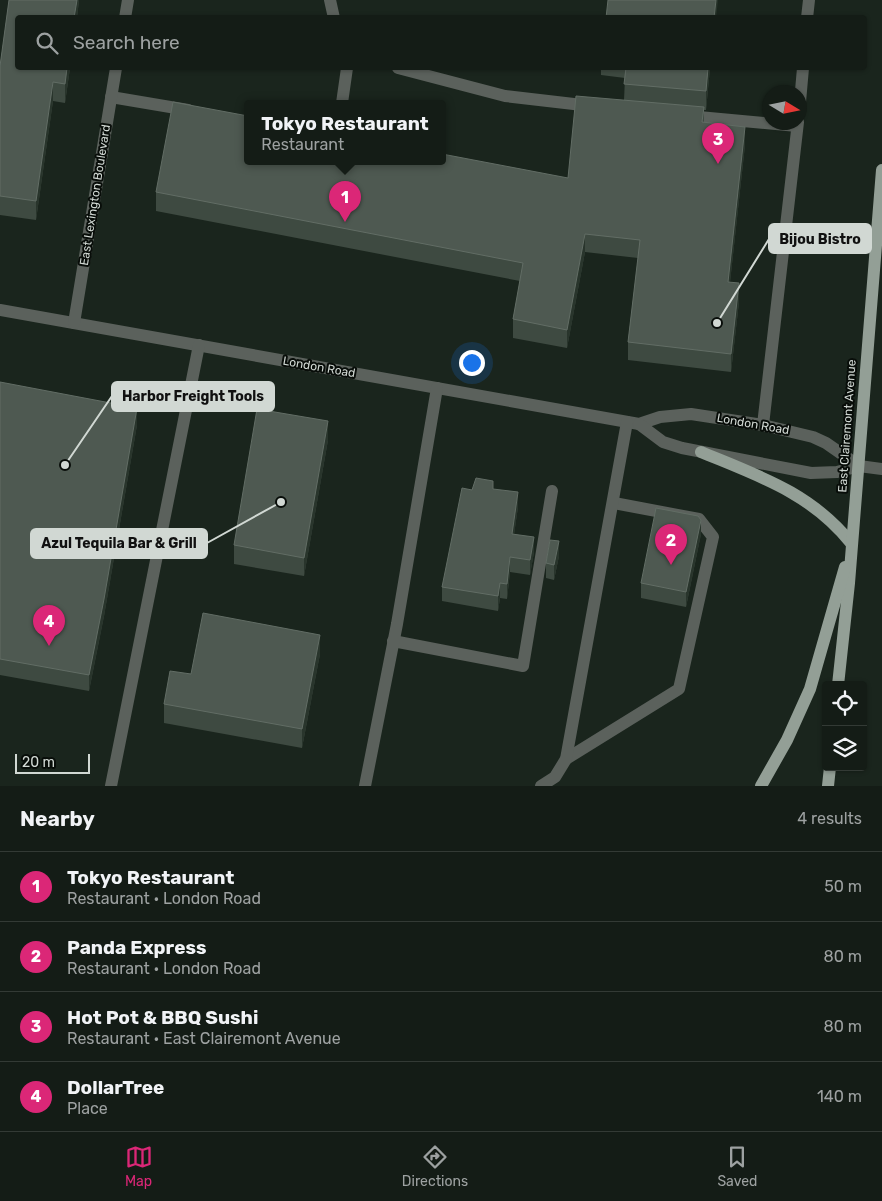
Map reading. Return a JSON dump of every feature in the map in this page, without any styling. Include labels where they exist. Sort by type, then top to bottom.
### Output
[{"type":"main road","name":"East Clairemont Avenue","points":[[838,681],[882,170]]},
{"type":"main road","points":[[702,452],[798,495],[826,515],[851,543],[810,689],[787,740],[761,786]]},
{"type":"main road","points":[[828,786],[830,771]]},
{"type":"street","points":[[126,15],[128,0]]},
{"type":"street","points":[[330,0],[333,15]]},
{"type":"street","points":[[807,15],[809,0]]},
{"type":"street","name":"East Lexington Boulevard","points":[[74,323],[116,70]]},
{"type":"street","points":[[342,100],[347,70]]},
{"type":"street","points":[[406,70],[505,96],[608,108]]},
{"type":"street","points":[[802,85],[803,70]]},
{"type":"street","points":[[111,97],[199,111]]},
{"type":"street","points":[[675,115],[762,121]]},
{"type":"street","points":[[763,425],[797,130]]},
{"type":"street","name":"London Road","points":[[0,310],[633,423],[663,442],[702,452],[811,473],[837,472],[858,466],[882,469]]},
{"type":"street","points":[[111,786],[199,345]]},
{"type":"street","points":[[365,786],[393,641],[437,388]]},
{"type":"street","name":"London Road","points":[[633,423],[660,417],[691,414],[763,425],[813,437],[826,443],[858,466]]},
{"type":"street","points":[[540,786],[554,777],[566,759],[614,503],[633,423]]},
{"type":"street","points":[[393,641],[523,666],[552,492]]},
{"type":"street","points":[[566,759],[679,689],[713,537],[698,518],[614,503]]},
{"type":"building","points":[[9,0],[77,0],[74,15],[15,15],[15,70],[67,70],[65,84],[53,82],[36,201],[0,196],[0,66]]},
{"type":"building","points":[[608,0],[716,0],[714,15],[606,15]]},
{"type":"building","points":[[626,70],[708,70],[706,91],[624,84]]},
{"type":"building","points":[[576,96],[704,107],[702,122],[745,127],[728,282],[739,283],[731,354],[628,342],[640,240],[585,234],[567,330],[513,319],[523,263],[156,192],[173,102],[244,115],[244,165],[446,165],[446,155],[568,178]]},
{"type":"building","points":[[0,382],[137,408],[89,675],[0,659]]},
{"type":"building","points":[[257,409],[328,421],[304,558],[234,545]]},
{"type":"building","points":[[476,478],[493,481],[493,489],[518,492],[512,534],[534,537],[530,560],[510,557],[507,584],[500,583],[498,596],[442,587],[462,488],[472,490]]},
{"type":"building","points":[[656,508],[698,516],[701,520],[686,592],[641,583]]},
{"type":"building","points":[[550,540],[559,541],[554,565],[546,563]]},
{"type":"building","points":[[203,613],[320,635],[302,729],[164,704],[170,671],[191,674]]},
{"type":"place","name":"Hot Pot & BBQ Sushi","points":[[718,164]]},
{"type":"place","name":"Tokyo Restaurant","points":[[345,222]]},
{"type":"place","name":"Bijou Bistro","points":[[717,323]]},
{"type":"place","name":"Harbor Freight Tools","points":[[65,465]]},
{"type":"place","name":"Azul Tequila Bar & Grill","points":[[281,502]]},
{"type":"place","name":"Panda Express","points":[[671,565]]},
{"type":"place","name":"DollarTree","points":[[49,646]]}]
